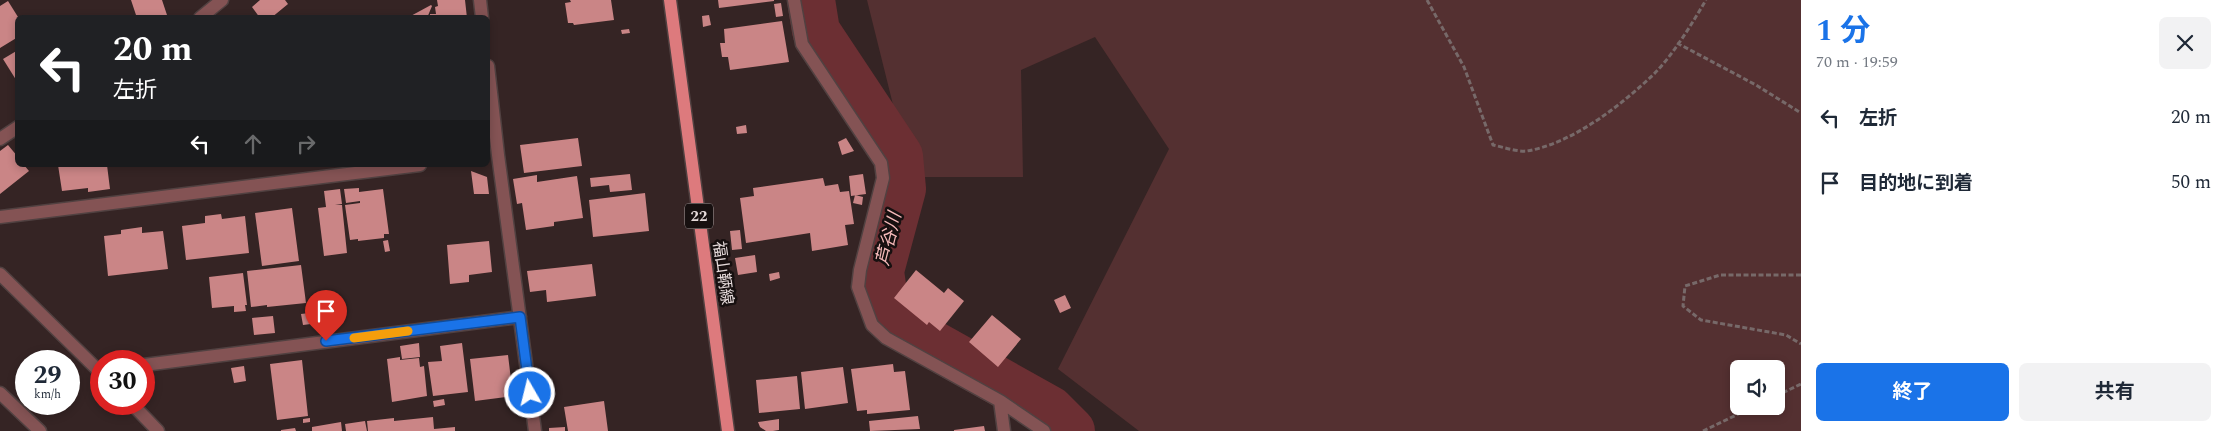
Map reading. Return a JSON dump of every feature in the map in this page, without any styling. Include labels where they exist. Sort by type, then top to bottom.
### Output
[{"type":"main road","name":"福山鞆線","points":[[670,0],[728,431]]},
{"type":"street","points":[[204,15],[222,0]]},
{"type":"street","points":[[480,0],[482,15]]},
{"type":"street","points":[[794,0],[802,44],[881,163],[883,178],[860,270],[858,287],[872,324],[886,338],[1000,401],[1044,431]]},
{"type":"street","points":[[490,102],[493,156],[520,317],[535,431]]},
{"type":"street","points":[[0,139],[15,129]]},
{"type":"street","points":[[0,216],[404,167]]},
{"type":"street","points":[[0,274],[90,362]]},
{"type":"street","points":[[155,364],[520,317]]},
{"type":"street","points":[[0,393],[40,431]]},
{"type":"street","points":[[1000,401],[1004,431]]},
{"type":"street","points":[[143,415],[158,431]]},
{"type":"path","points":[[1427,0],[1464,67],[1493,145],[1526,151],[1575,135],[1608,112],[1654,74],[1706,0]]},
{"type":"path","points":[[1677,43],[1756,85],[1801,113]]},
{"type":"path","points":[[1801,275],[1720,275],[1684,286],[1683,306],[1701,320],[1786,335],[1801,344]]},
{"type":"path","points":[[1785,392],[1801,384]]},
{"type":"path","points":[[1703,431],[1736,415]]},
{"type":"shaded area","points":[[867,0],[1801,0],[1801,431],[1139,431],[1058,369],[1169,149],[1095,37],[1021,70],[1023,177],[911,177]]},
{"type":"building","points":[[131,0],[162,0],[167,15],[136,15]]},
{"type":"building","points":[[260,0],[285,0],[288,4],[275,15],[258,15],[252,7]]},
{"type":"building","points":[[437,0],[465,0],[467,15],[430,15],[436,14],[435,7],[438,6]]},
{"type":"building","points":[[570,0],[611,0],[614,20],[574,25],[573,23],[568,23],[565,3],[571,2]]},
{"type":"building","points":[[718,0],[774,0],[774,1],[719,8]]},
{"type":"building","points":[[8,1],[17,15],[15,15],[15,39],[0,48],[0,6]]},
{"type":"building","points":[[781,3],[783,16],[776,17],[774,4]]},
{"type":"building","points":[[431,5],[432,6],[428,15],[413,15]]},
{"type":"building","points":[[709,15],[711,25],[703,27],[702,16]]},
{"type":"building","points":[[782,21],[789,62],[730,70],[728,57],[722,57],[720,43],[725,43],[724,29]]},
{"type":"building","points":[[629,29],[630,33],[622,34],[621,30]]},
{"type":"building","points":[[15,52],[15,78],[3,59]]},
{"type":"building","points":[[746,125],[747,133],[737,134],[736,127]]},
{"type":"building","points":[[578,138],[582,166],[524,173],[520,145]]},
{"type":"building","points":[[846,138],[854,151],[842,155],[838,142]]},
{"type":"building","points":[[8,145],[15,153],[15,167],[26,167],[29,171],[0,194],[0,151]]},
{"type":"building","points":[[58,167],[107,167],[110,189],[88,192],[88,188],[62,191]]},
{"type":"building","points":[[471,171],[487,177],[489,194],[474,194]]},
{"type":"building","points":[[630,174],[632,190],[610,192],[609,185],[591,187],[590,178]]},
{"type":"building","points":[[863,174],[866,194],[851,196],[849,176]]},
{"type":"building","points":[[537,175],[537,182],[577,176],[583,218],[554,222],[554,226],[526,230],[522,203],[517,204],[513,179]]},
{"type":"building","points":[[823,178],[825,186],[838,184],[840,192],[849,191],[854,224],[845,225],[848,245],[812,251],[810,233],[746,243],[740,198],[754,196],[753,188]]},
{"type":"building","points":[[359,188],[359,192],[383,189],[389,234],[384,234],[384,238],[350,240],[345,205],[360,203],[360,201],[346,203],[344,189]]},
{"type":"building","points":[[340,189],[342,204],[335,205],[342,205],[347,253],[324,256],[318,208],[326,207],[324,191]]},
{"type":"building","points":[[645,193],[649,231],[593,237],[589,200]]},
{"type":"building","points":[[855,195],[863,197],[862,205],[853,203]]},
{"type":"building","points":[[292,208],[299,261],[262,266],[255,213]]},
{"type":"building","points":[[221,214],[222,219],[245,216],[249,253],[186,260],[182,226],[205,223],[205,216]]},
{"type":"building","points":[[142,227],[142,233],[163,231],[168,269],[108,276],[104,236],[121,234],[121,230]]},
{"type":"building","points":[[740,230],[742,249],[732,250],[730,231]]},
{"type":"building","points":[[388,240],[390,251],[385,252],[383,241]]},
{"type":"building","points":[[489,241],[492,272],[469,275],[469,282],[450,284],[447,245]]},
{"type":"building","points":[[755,255],[757,272],[738,275],[735,258]]},
{"type":"building","points":[[592,264],[596,296],[547,302],[546,290],[530,292],[527,271]]},
{"type":"building","points":[[301,265],[306,303],[251,307],[247,271]]},
{"type":"building","points":[[916,270],[944,293],[948,288],[964,301],[940,331],[929,322],[927,325],[894,298]]},
{"type":"building","points":[[779,272],[780,278],[770,281],[769,274]]},
{"type":"building","points":[[243,273],[246,311],[234,312],[234,306],[212,308],[209,277]]},
{"type":"building","points":[[1065,295],[1071,308],[1060,313],[1054,300]]},
{"type":"building","points":[[309,313],[311,324],[303,325],[301,314]]},
{"type":"building","points":[[992,315],[1021,339],[998,367],[969,342]]},
{"type":"building","points":[[273,316],[275,333],[254,335],[252,318]]},
{"type":"building","points":[[419,343],[420,357],[402,359],[400,346]]},
{"type":"building","points":[[462,343],[468,392],[433,396],[428,362],[442,361],[440,346]]},
{"type":"building","points":[[508,355],[513,396],[475,401],[470,359]]},
{"type":"building","points":[[400,357],[400,360],[419,358],[420,367],[424,366],[427,396],[392,402],[387,359]]},
{"type":"building","points":[[302,360],[308,416],[277,420],[270,364]]},
{"type":"building","points":[[893,364],[894,372],[905,371],[910,410],[867,414],[867,410],[857,411],[851,369]]},
{"type":"building","points":[[244,366],[246,381],[234,383],[231,368]]},
{"type":"building","points":[[843,367],[848,403],[805,409],[801,372]]},
{"type":"building","points":[[797,376],[800,409],[759,413],[756,380]]},
{"type":"building","points":[[444,399],[445,405],[434,407],[433,401]]},
{"type":"building","points":[[604,401],[608,431],[568,431],[564,407]]},
{"type":"building","points":[[918,416],[920,429],[870,431],[869,421]]},
{"type":"building","points":[[433,417],[434,429],[455,427],[455,431],[368,431],[367,421],[394,418],[394,421]]},
{"type":"building","points":[[310,418],[310,422],[303,423],[303,419]]},
{"type":"building","points":[[779,419],[779,430],[773,431],[766,431],[760,427],[758,422]]},
{"type":"building","points":[[365,421],[367,431],[346,431],[345,424]]},
{"type":"building","points":[[341,422],[342,431],[312,431],[312,427]]},
{"type":"building","points":[[984,426],[985,431],[954,431],[954,430]]},
{"type":"building","points":[[565,427],[565,431],[549,431],[549,428]]},
{"type":"building","points":[[295,428],[296,431],[281,431],[281,430]]},
{"type":"waterway","name":"芦谷川","points":[[811,0],[816,31],[899,156],[902,189],[880,271],[885,307],[898,325],[1050,410],[1071,431]]},
{"type":"slow traffic","points":[[354,338],[408,331]]},
{"type":"route","points":[[326,341],[520,317],[530,393]]}]
